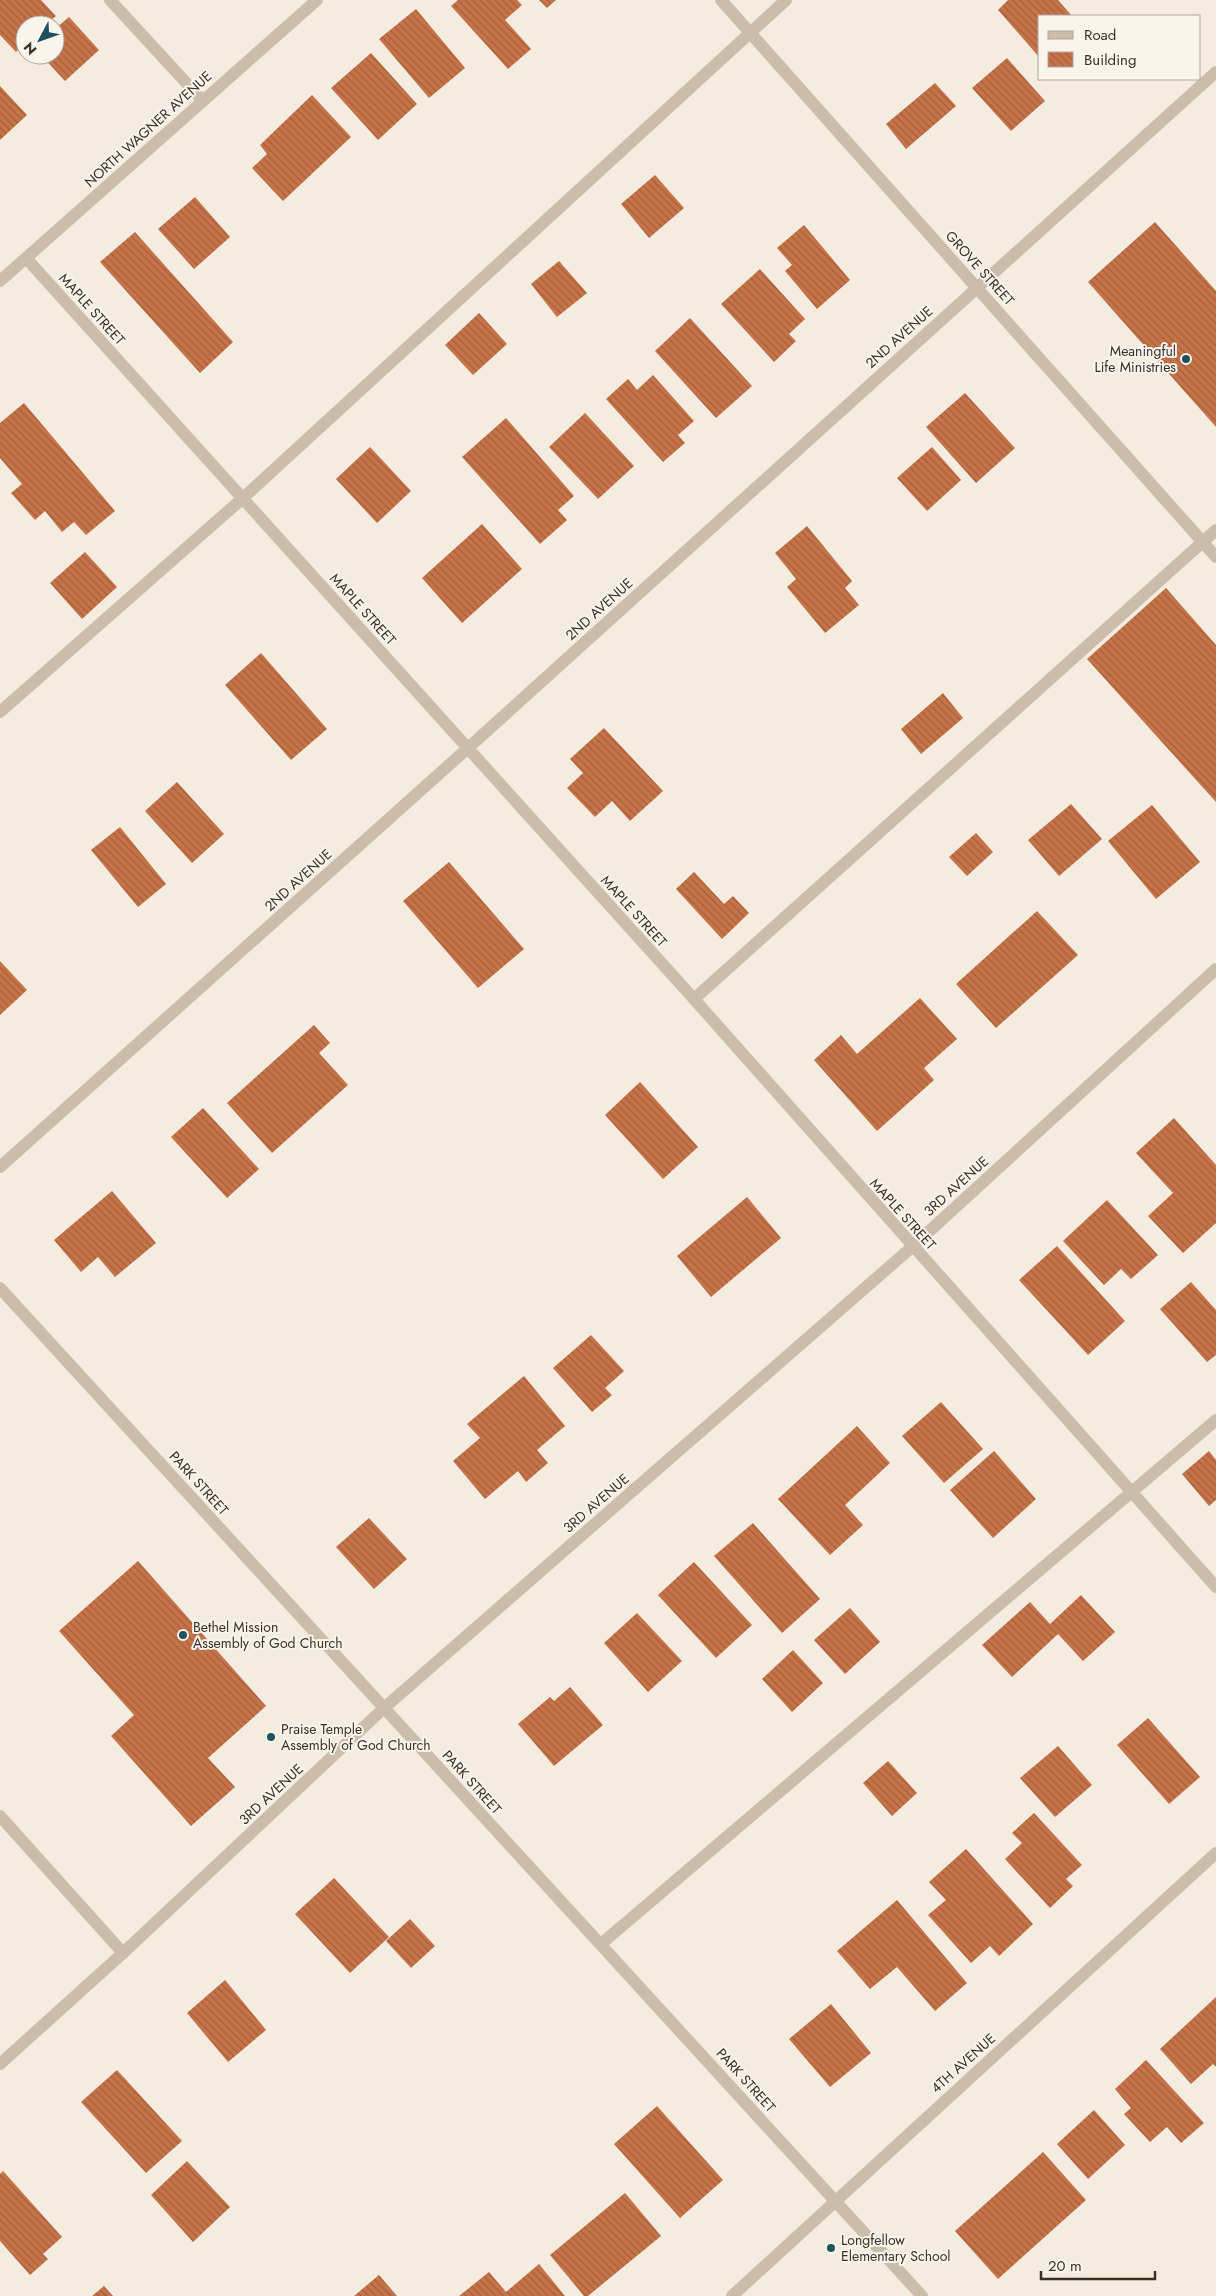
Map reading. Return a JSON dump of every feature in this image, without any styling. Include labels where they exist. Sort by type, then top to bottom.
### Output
[{"type":"street","points":[[110,0],[203,101]]},
{"type":"street","name":"NORTH WAGNER AVENUE","points":[[0,281],[317,0]]},
{"type":"street","name":"GROVE STREET","points":[[721,0],[1216,557]]},
{"type":"street","points":[[0,712],[243,498],[786,0]]},
{"type":"street","name":"2ND AVENUE","points":[[0,1167],[468,748],[1216,72]]},
{"type":"street","name":"MAPLE STREET","points":[[26,258],[694,999],[912,1247],[1216,1587]]},
{"type":"street","points":[[694,999],[1216,530]]},
{"type":"street","name":"3RD AVENUE","points":[[0,2064],[123,1953],[384,1708],[912,1247],[1216,969]]},
{"type":"street","name":"PARK STREET","points":[[0,1288],[922,2296]]},
{"type":"street","points":[[601,1944],[1216,1420]]},
{"type":"street","points":[[0,1816],[123,1953]]},
{"type":"street","name":"4TH AVENUE","points":[[732,2296],[1216,1853]]},
{"type":"building","points":[[0,0],[41,0],[55,15],[15,15],[15,51],[0,35]]},
{"type":"building","points":[[458,0],[517,0],[522,5],[505,20],[531,49],[508,69],[451,6]]},
{"type":"building","points":[[539,0],[556,0],[547,8]]},
{"type":"building","points":[[1008,0],[1058,0],[1071,15],[1038,15],[1038,56],[998,10]]},
{"type":"building","points":[[416,9],[465,68],[429,98],[379,39]]},
{"type":"building","points":[[69,17],[99,50],[65,81],[50,65],[65,65],[65,20]]},
{"type":"building","points":[[371,53],[417,104],[378,140],[331,88]]},
{"type":"building","points":[[1007,58],[1045,101],[1011,131],[972,88]]},
{"type":"building","points":[[935,83],[956,106],[906,149],[886,124]]},
{"type":"building","points":[[0,86],[27,115],[0,140]]},
{"type":"building","points":[[312,95],[351,137],[283,201],[252,168],[267,154],[260,145]]},
{"type":"building","points":[[655,175],[684,208],[649,238],[621,204]]},
{"type":"building","points":[[195,197],[230,237],[194,269],[158,229]]},
{"type":"building","name":"Meaningful Life Ministries","points":[[1155,222],[1216,291],[1216,427],[1088,282]]},
{"type":"building","points":[[804,225],[850,280],[817,309],[785,271],[792,265],[777,248]]},
{"type":"building","points":[[135,232],[233,342],[200,373],[100,262]]},
{"type":"building","points":[[559,261],[587,293],[557,317],[531,284]]},
{"type":"building","points":[[760,269],[805,319],[789,334],[796,341],[774,362],[721,304]]},
{"type":"building","points":[[479,313],[507,344],[473,375],[445,345]]},
{"type":"building","points":[[690,318],[752,386],[716,418],[655,351]]},
{"type":"building","points":[[653,375],[694,421],[678,435],[685,443],[663,462],[606,399],[628,379],[637,390]]},
{"type":"building","points":[[965,393],[1015,448],[976,483],[926,427]]},
{"type":"building","points":[[24,403],[115,511],[86,535],[74,522],[62,532],[45,511],[35,520],[11,493],[22,484],[0,458],[0,423]]},
{"type":"building","points":[[585,413],[634,466],[598,499],[549,447]]},
{"type":"building","points":[[506,418],[574,496],[558,510],[567,520],[540,544],[462,457]]},
{"type":"building","points":[[370,447],[411,491],[377,523],[336,479]]},
{"type":"building","points":[[932,447],[961,480],[927,511],[897,478]]},
{"type":"building","points":[[482,524],[522,569],[462,623],[422,578]]},
{"type":"building","points":[[807,526],[852,581],[845,588],[859,605],[825,633],[787,587],[796,579],[775,553]]},
{"type":"building","points":[[85,552],[117,587],[82,619],[50,583]]},
{"type":"building","points":[[1166,588],[1216,645],[1216,802],[1087,659]]},
{"type":"building","points":[[261,653],[327,729],[291,760],[225,685]]},
{"type":"building","points":[[943,693],[963,718],[921,754],[901,729]]},
{"type":"building","points":[[604,728],[663,791],[630,821],[612,801],[595,817],[567,788],[583,773],[570,759]]},
{"type":"building","points":[[177,782],[224,834],[192,863],[145,811]]},
{"type":"building","points":[[1071,804],[1102,839],[1059,876],[1028,840]]},
{"type":"building","points":[[1152,805],[1200,862],[1156,899],[1108,841]]},
{"type":"building","points":[[120,827],[166,884],[138,907],[91,850]]},
{"type":"building","points":[[976,833],[993,852],[967,876],[949,857]]},
{"type":"building","points":[[449,862],[524,949],[478,988],[403,901]]},
{"type":"building","points":[[694,872],[724,904],[733,896],[749,913],[722,939],[676,889]]},
{"type":"building","points":[[1037,911],[1078,955],[996,1028],[956,984]]},
{"type":"building","points":[[0,961],[27,990],[0,1015]]},
{"type":"building","points":[[920,998],[957,1039],[924,1068],[934,1080],[877,1131],[814,1060],[841,1035],[857,1054]]},
{"type":"building","points":[[314,1025],[330,1043],[319,1053],[348,1085],[272,1153],[227,1103]]},
{"type":"building","points":[[640,1082],[698,1147],[663,1179],[605,1115]]},
{"type":"building","points":[[203,1108],[259,1169],[227,1198],[171,1137]]},
{"type":"building","points":[[1174,1118],[1216,1165],[1216,1223],[1183,1253],[1148,1216],[1173,1193],[1136,1153]]},
{"type":"building","points":[[112,1191],[156,1243],[115,1277],[98,1257],[81,1272],[54,1240]]},
{"type":"building","points":[[747,1197],[781,1238],[711,1297],[677,1256]]},
{"type":"building","points":[[1107,1200],[1158,1255],[1131,1279],[1121,1269],[1104,1285],[1063,1241]]},
{"type":"building","points":[[1057,1246],[1125,1321],[1088,1355],[1019,1280]]},
{"type":"building","points":[[1191,1282],[1216,1310],[1216,1355],[1207,1362],[1160,1309]]},
{"type":"building","points":[[591,1335],[624,1371],[605,1388],[612,1395],[592,1412],[553,1368]]},
{"type":"building","points":[[524,1376],[565,1426],[537,1450],[548,1463],[526,1482],[518,1471],[485,1499],[453,1461],[480,1438],[467,1424]]},
{"type":"building","points":[[941,1402],[983,1449],[944,1483],[902,1436]]},
{"type":"building","points":[[857,1426],[890,1463],[845,1505],[863,1525],[830,1555],[778,1499]]},
{"type":"building","points":[[994,1451],[1036,1499],[993,1538],[950,1490]]},
{"type":"building","points":[[1209,1451],[1216,1460],[1216,1500],[1209,1506],[1182,1474]]},
{"type":"building","points":[[369,1518],[407,1559],[374,1589],[336,1547]]},
{"type":"building","points":[[753,1523],[820,1599],[782,1633],[714,1556]]},
{"type":"building","points":[[138,1561],[266,1706],[208,1758],[235,1787],[191,1826],[111,1736],[134,1715],[59,1631]]},
{"type":"building","points":[[694,1562],[752,1625],[716,1658],[658,1595]]},
{"type":"building","points":[[1081,1595],[1115,1632],[1083,1661],[1058,1634],[1012,1677],[982,1645],[1030,1602],[1050,1624]]},
{"type":"building","points":[[850,1608],[880,1642],[845,1674],[814,1640]]},
{"type":"building","points":[[637,1613],[682,1661],[648,1692],[604,1643]]},
{"type":"building","points":[[793,1650],[823,1683],[792,1712],[762,1679]]},
{"type":"building","points":[[570,1687],[603,1725],[554,1766],[518,1724],[550,1697],[554,1701]]},
{"type":"building","points":[[1148,1718],[1200,1777],[1169,1804],[1117,1745]]},
{"type":"building","points":[[1058,1746],[1092,1785],[1055,1817],[1020,1778]]},
{"type":"building","points":[[888,1761],[917,1793],[892,1816],[863,1783]]},
{"type":"building","points":[[1034,1813],[1082,1865],[1066,1879],[1073,1886],[1050,1908],[1005,1859],[1022,1843],[1012,1833]]},
{"type":"building","points":[[966,1849],[1033,1924],[999,1956],[990,1946],[971,1963],[928,1915],[946,1900],[929,1882]]},
{"type":"building","points":[[334,1878],[389,1937],[350,1973],[295,1914]]},
{"type":"building","points":[[897,1900],[967,1983],[935,2011],[897,1967],[870,1989],[837,1951]]},
{"type":"building","points":[[410,1919],[435,1946],[411,1968],[386,1941]]},
{"type":"building","points":[[225,1980],[266,2030],[228,2062],[187,2013]]},
{"type":"building","points":[[1216,1997],[1216,2067],[1213,2064],[1191,2084],[1160,2049]]},
{"type":"building","points":[[831,2004],[871,2053],[830,2087],[789,2039]]},
{"type":"building","points":[[1146,2060],[1204,2123],[1181,2143],[1167,2127],[1150,2142],[1124,2114],[1131,2108],[1115,2089]]},
{"type":"building","points":[[117,2070],[182,2141],[146,2173],[81,2102]]},
{"type":"building","points":[[657,2106],[723,2180],[680,2218],[614,2144]]},
{"type":"building","points":[[1094,2110],[1125,2145],[1088,2179],[1057,2144]]},
{"type":"building","points":[[1043,2152],[1086,2200],[998,2279],[955,2231]]},
{"type":"building","points":[[187,2161],[230,2207],[193,2242],[151,2195]]},
{"type":"building","points":[[3,2171],[62,2237],[43,2254],[48,2259],[30,2275],[0,2241],[0,2174]]},
{"type":"building","points":[[625,2193],[661,2236],[588,2296],[584,2296],[550,2255]]},
{"type":"building","points":[[539,2264],[565,2296],[459,2296],[489,2272],[506,2292]]},
{"type":"building","points":[[379,2275],[397,2296],[354,2296]]},
{"type":"building","points":[[104,2286],[113,2296],[92,2296]]},
{"type":"place","name":"Meaningful Life Ministries","points":[[1186,359]]},
{"type":"place","name":"Bethel Mission Assembly of God Church","points":[[183,1635]]},
{"type":"place","name":"Praise Temple Assembly of God Church","points":[[271,1737]]},
{"type":"place","name":"Longfellow Elementary School","points":[[831,2248]]}]
